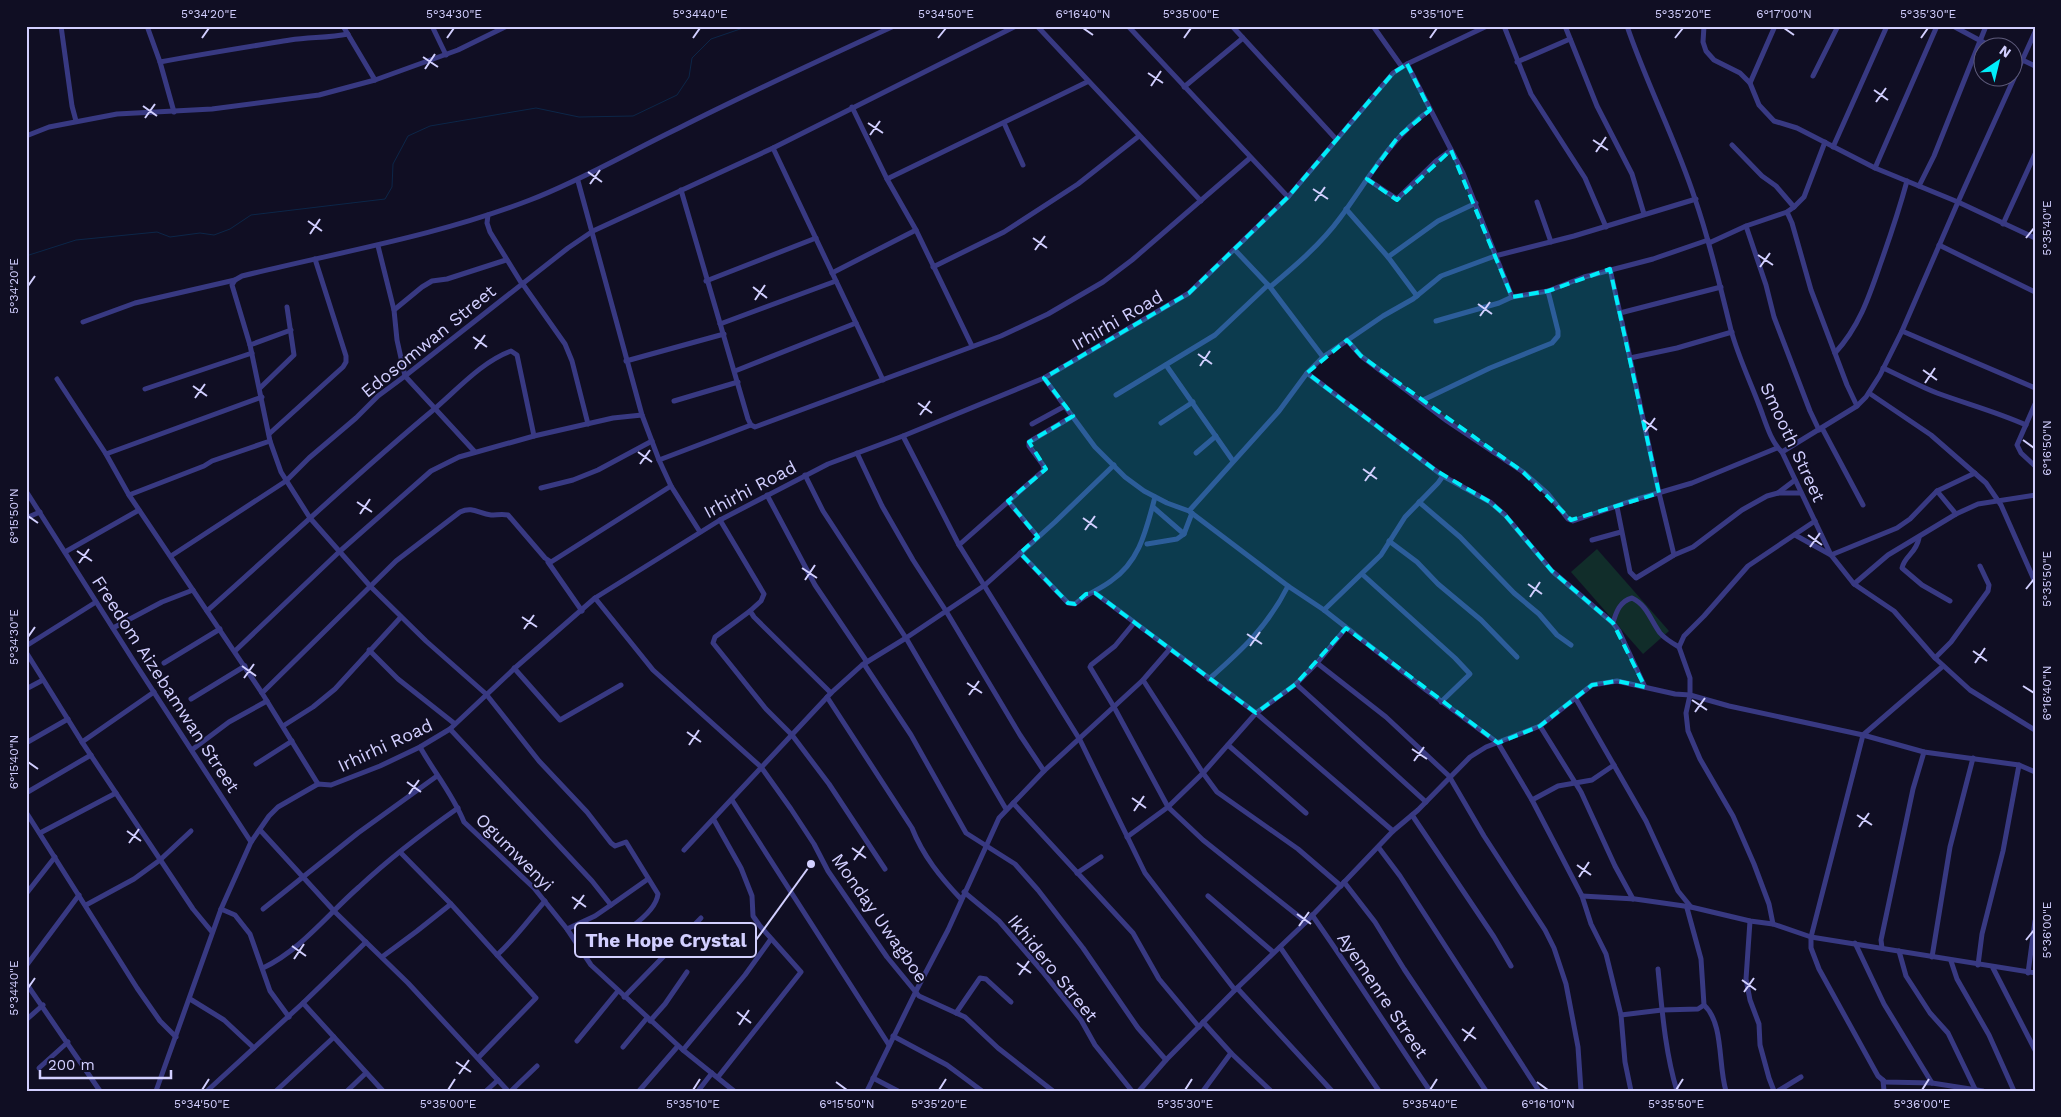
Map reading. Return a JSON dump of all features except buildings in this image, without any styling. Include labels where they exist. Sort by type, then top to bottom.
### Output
[{"type":"street","points":[[61,26],[76,122]]},
{"type":"street","points":[[147,26],[160,62],[174,112]]},
{"type":"street","points":[[343,26],[375,80]]},
{"type":"street","points":[[432,26],[446,55]]},
{"type":"street","points":[[27,128],[28,135],[49,127],[117,114],[174,112],[319,95],[375,80],[446,55],[506,26]]},
{"type":"street","points":[[83,322],[135,303],[234,280],[242,276],[378,246],[488,215],[578,181],[746,95],[894,26]]},
{"type":"street","name":"Edosomwan Street","points":[[171,556],[286,481],[378,396],[593,231],[773,148],[1016,26]]},
{"type":"street","points":[[1037,26],[1201,201]]},
{"type":"street","points":[[1128,26],[1288,197]]},
{"type":"street","points":[[1232,26],[1336,139]]},
{"type":"street","points":[[1374,26],[1405,65],[1451,150],[1476,203],[1512,297]]},
{"type":"street","name":"Irhirhi Road","points":[[156,1091],[221,909],[251,842],[269,816],[278,807],[318,784],[331,785],[420,747],[450,729],[514,668],[595,598],[720,520],[805,475],[1044,378],[1189,294],[1288,197],[1393,73],[1405,65],[1487,26]]},
{"type":"street","points":[[1504,26],[1517,62],[1537,106],[1585,178],[1606,227]]},
{"type":"street","points":[[1565,26],[1597,106],[1632,174],[1644,214]]},
{"type":"street","name":"Smooth Street","points":[[1627,26],[1696,199],[1732,332],[1780,450],[1831,555],[1854,584],[1894,611],[1935,658],[1970,690],[2035,730]]},
{"type":"street","points":[[1704,26],[1703,42],[1706,51],[1714,60],[1740,73],[1750,83],[1759,105],[1774,120],[1798,128],[1875,168],[1958,202],[2035,238]]},
{"type":"street","points":[[1750,83],[1775,26]]},
{"type":"street","points":[[1813,76],[1838,26]]},
{"type":"street","points":[[1833,147],[1887,26]]},
{"type":"street","points":[[1875,168],[1937,26]]},
{"type":"street","points":[[1952,26],[1974,38]]},
{"type":"street","points":[[1981,38],[1986,26]]},
{"type":"street","points":[[2024,59],[2035,32]]},
{"type":"street","points":[[160,62],[299,39],[334,37],[348,34]]},
{"type":"street","points":[[1184,87],[1243,38]]},
{"type":"street","points":[[1517,62],[1570,39]]},
{"type":"street","points":[[1919,186],[1974,56]]},
{"type":"street","points":[[887,179],[1088,82]]},
{"type":"street","points":[[1346,340],[1361,356],[1421,401],[1523,472],[1548,494],[1568,519],[1573,521],[1692,484],[1780,450],[1821,429],[1857,406],[1869,393],[1902,332],[1958,202],[2011,88]]},
{"type":"street","points":[[852,108],[887,179],[916,230],[972,346]]},
{"type":"street","points":[[1116,395],[1215,335],[1300,261],[1346,209],[1398,137],[1412,123],[1430,110]]},
{"type":"street","points":[[1004,122],[1023,165]]},
{"type":"street","points":[[933,267],[1004,232],[1078,184],[1139,136]]},
{"type":"street","points":[[1436,321],[1498,303],[1512,297],[1548,291],[1610,269],[1653,259],[1709,242],[1746,226],[1787,212],[1804,197],[1825,142]]},
{"type":"street","points":[[1732,145],[1762,176],[1776,186],[1794,207]]},
{"type":"street","points":[[773,148],[884,380]]},
{"type":"street","points":[[1367,179],[1397,199],[1436,161],[1451,150]]},
{"type":"street","points":[[2003,224],[2035,154]]},
{"type":"street","points":[[659,460],[751,425],[755,427],[763,426],[826,400],[1001,336],[1048,314],[1103,282],[1250,158]]},
{"type":"street","points":[[578,181],[642,415],[659,460],[672,486],[700,532]]},
{"type":"street","points":[[1835,352],[1848,339],[1866,305],[1897,218],[1907,181]]},
{"type":"street","points":[[681,190],[706,281],[751,425]]},
{"type":"street","points":[[1147,544],[1177,540],[1184,534],[1191,512],[1233,461],[1279,411],[1307,373],[1323,357],[1346,340],[1417,296],[1441,276],[1495,256],[1606,227],[1696,199]]},
{"type":"street","points":[[1537,202],[1551,242]]},
{"type":"street","points":[[1388,257],[1438,221],[1476,203]]},
{"type":"street","points":[[1346,209],[1388,257],[1417,296]]},
{"type":"street","points":[[1787,212],[1792,223],[1811,290],[1847,385],[1857,406]]},
{"type":"street","points":[[488,215],[487,223],[506,260],[565,344],[572,360],[588,424]]},
{"type":"street","points":[[1746,226],[1766,285],[1774,318],[1810,411],[1863,506]]},
{"type":"street","points":[[832,272],[916,230]]},
{"type":"street","points":[[706,281],[816,238]]},
{"type":"street","points":[[1939,245],[2035,292]]},
{"type":"street","points":[[378,246],[394,310],[397,340],[405,376],[475,452]]},
{"type":"street","points":[[1235,250],[1269,286],[1323,357]]},
{"type":"street","points":[[269,434],[343,367],[346,362],[346,356],[315,259]]},
{"type":"street","points":[[394,310],[422,287],[433,281],[447,279],[506,260]]},
{"type":"street","points":[[1610,269],[1674,555]]},
{"type":"street","points":[[234,280],[232,285],[252,353],[270,441],[281,472],[310,518],[370,586],[401,617],[486,694],[539,760],[587,812],[611,843],[615,846],[626,842],[658,894],[654,904],[630,929],[584,955]]},
{"type":"street","points":[[720,324],[836,281]]},
{"type":"street","points":[[1620,313],[1721,287]]},
{"type":"street","points":[[1421,401],[1490,368],[1552,343],[1558,336],[1558,331],[1548,291]]},
{"type":"street","points":[[260,388],[294,355],[287,307]]},
{"type":"street","points":[[735,371],[856,323]]},
{"type":"street","points":[[250,345],[291,330]]},
{"type":"street","points":[[1630,358],[1677,348],[1732,332]]},
{"type":"street","points":[[1902,332],[2035,388]]},
{"type":"street","points":[[626,361],[724,334]]},
{"type":"street","points":[[207,611],[435,408],[484,368],[511,351],[517,355],[534,436]]},
{"type":"street","points":[[145,389],[252,353]]},
{"type":"street","points":[[1166,365],[1233,461]]},
{"type":"street","points":[[1884,368],[1935,392],[1982,409],[2000,413],[2026,425]]},
{"type":"street","points":[[1307,373],[1443,476],[1490,502],[1505,515],[1552,571],[1613,623],[1619,631],[1645,687]]},
{"type":"street","points":[[1044,378],[1095,447],[1125,477],[1155,497],[1191,512],[1288,586],[1324,610],[1441,702],[1498,743],[1532,800],[1582,896],[1591,924],[1606,954],[1621,1016],[1625,1062],[1631,1091]]},
{"type":"street","points":[[57,379],[106,454],[129,495],[245,666],[318,784]]},
{"type":"street","points":[[674,401],[738,382]]},
{"type":"street","points":[[1869,393],[1931,435],[1986,483],[1998,500],[2035,582]]},
{"type":"street","points":[[106,454],[262,398]]},
{"type":"street","points":[[1161,423],[1193,402]]},
{"type":"street","points":[[2035,404],[2017,444],[2021,453],[2035,466]]},
{"type":"street","points":[[1032,424],[1065,406]]},
{"type":"street","points":[[234,651],[339,552],[431,470],[475,452],[534,436],[642,415]]},
{"type":"street","points":[[959,545],[1044,470],[1029,446],[1030,442],[1073,416]]},
{"type":"street","points":[[903,436],[959,545],[1080,740],[1141,867],[1154,887],[1236,989],[1332,1091]]},
{"type":"street","points":[[1196,453],[1216,436]]},
{"type":"street","points":[[129,495],[204,466],[212,461],[270,441]]},
{"type":"street","points":[[541,488],[573,480],[598,470],[652,442]]},
{"type":"street","points":[[856,453],[886,514],[913,560],[1044,771]]},
{"type":"street","points":[[684,850],[829,695],[865,663],[985,585],[1114,465]]},
{"type":"street","points":[[1795,535],[1831,555],[1897,528],[1910,519],[1937,491],[1975,473]]},
{"type":"street","points":[[805,475],[823,511],[906,638],[1006,809]]},
{"type":"street","points":[[1324,610],[1381,555],[1405,516],[1443,476]]},
{"type":"street","points":[[1617,507],[1630,572],[1634,577],[1640,576],[1674,555],[1693,547],[1742,510],[1778,492],[1795,480]]},
{"type":"street","points":[[548,561],[554,562],[672,486]]},
{"type":"street","name":"Freedom Aizebamwan Street","points":[[26,491],[251,842]]},
{"type":"street","points":[[1937,491],[1956,514]]},
{"type":"street","points":[[1778,492],[1801,493]]},
{"type":"street","points":[[767,495],[814,585],[911,735],[959,824],[966,833],[1015,864],[1038,890],[1083,948],[1138,1028],[1166,1060]]},
{"type":"street","points":[[1854,584],[1888,555],[1956,514],[1978,504],[2035,495]]},
{"type":"street","points":[[1020,553],[1068,603],[1075,604],[1086,594],[1095,593],[1126,569],[1144,539],[1155,497]]},
{"type":"street","points":[[1008,501],[1038,537]]},
{"type":"street","points":[[1419,502],[1460,537],[1514,593],[1539,614],[1557,635],[1571,645]]},
{"type":"street","points":[[1153,507],[1184,534]]},
{"type":"street","points":[[262,693],[396,562],[460,512],[467,509],[491,515],[508,515],[548,561],[582,611]]},
{"type":"street","points":[[65,552],[139,510]]},
{"type":"street","points":[[26,518],[40,512]]},
{"type":"street","points":[[720,520],[764,594],[761,601],[715,638],[713,643],[766,709],[792,735],[829,784],[885,870]]},
{"type":"street","points":[[1679,647],[1684,636],[1748,566],[1815,521]]},
{"type":"street","points":[[1592,540],[1621,532]]},
{"type":"street","points":[[1919,538],[1917,548],[1902,568],[1922,585],[1950,601]]},
{"type":"street","points":[[1389,541],[1417,562],[1438,584],[1481,620],[1516,657]]},
{"type":"street","points":[[1935,658],[1956,636],[1988,591],[1989,585],[1980,566]]},
{"type":"street","points":[[1362,574],[1455,658],[1470,674],[1441,702]]},
{"type":"street","points":[[1210,679],[1259,632],[1272,615],[1288,586]]},
{"type":"street","points":[[113,628],[162,602],[193,590]]},
{"type":"street","points":[[1095,593],[1256,714],[1393,831]]},
{"type":"street","name":"Monday Uwagboe","points":[[595,598],[653,670],[761,767],[792,810],[814,844],[828,871],[887,957],[919,996],[965,1018],[998,1048],[1053,1091]]},
{"type":"street","points":[[1613,623],[1618,608],[1629,598],[1632,598],[1649,615],[1660,634],[1666,640],[1679,647],[1690,678],[1690,695],[1686,713],[1688,731],[1700,758],[1733,816],[1767,899],[1773,924]]},
{"type":"street","points":[[26,646],[96,602]]},
{"type":"street","points":[[750,611],[758,622],[829,695],[912,828],[920,848],[945,882],[961,899]]},
{"type":"street","points":[[283,726],[313,707],[335,689],[401,617]]},
{"type":"street","points":[[1134,623],[1115,646],[1091,665],[1090,668],[1114,707],[1168,807],[1203,840],[1306,922]]},
{"type":"street","points":[[1127,837],[1168,807],[1202,774],[1256,714],[1296,684],[1346,628]]},
{"type":"street","points":[[164,663],[220,629]]},
{"type":"street","points":[[369,650],[398,679],[455,724]]},
{"type":"street","points":[[868,1091],[889,1045],[935,956],[986,847],[992,829],[1006,809],[1044,771],[1080,740],[1143,680],[1169,650]]},
{"type":"street","points":[[26,652],[82,742],[160,860],[212,932]]},
{"type":"street","points":[[1316,663],[1386,717],[1449,776],[1554,948],[1566,984],[1578,1047],[1581,1091]]},
{"type":"street","points":[[191,699],[245,666]]},
{"type":"street","points":[[1943,666],[1863,735],[1811,937],[1811,948],[1819,969],[1878,1076],[1885,1082],[1932,1083],[1984,1091]]},
{"type":"street","points":[[514,668],[560,720],[621,685]]},
{"type":"street","points":[[26,689],[44,680]]},
{"type":"street","points":[[1143,680],[1202,774],[1217,792],[1298,849],[1343,884],[1375,922],[1404,969],[1486,1091]]},
{"type":"street","points":[[1139,1091],[1198,1027],[1306,922],[1379,848],[1393,831],[1426,802],[1449,776],[1470,757],[1540,726],[1592,685],[1617,681],[1675,694],[1690,695],[1863,735],[1924,752],[2019,764],[2035,772]]},
{"type":"street","points":[[1296,684],[1426,802]]},
{"type":"street","points":[[82,742],[154,692]]},
{"type":"street","points":[[1576,699],[1646,821],[1678,891],[1689,908],[1701,959],[1704,1005],[1711,1014],[1719,1040],[1726,1091]]},
{"type":"street","points":[[193,749],[228,722],[267,701]]},
{"type":"street","points":[[26,743],[68,719]]},
{"type":"street","points":[[1540,726],[1577,784],[1615,866],[1632,898],[1635,899]]},
{"type":"street","points":[[450,729],[592,881],[611,905]]},
{"type":"street","points":[[256,764],[292,741]]},
{"type":"street","points":[[1228,745],[1306,813]]},
{"type":"street","name":"Ogumwenyi","points":[[420,747],[458,808],[464,822],[545,902],[568,929],[591,965],[680,1048],[734,1091]]},
{"type":"street","points":[[1882,948],[1881,940],[1913,788],[1924,752]]},
{"type":"street","points":[[26,793],[91,755]]},
{"type":"street","points":[[1932,957],[1950,847],[1973,758]]},
{"type":"street","points":[[1978,965],[1982,934],[2004,851],[2019,764]]},
{"type":"street","points":[[1532,800],[1558,786],[1592,780],[1614,765]]},
{"type":"street","points":[[263,909],[358,833],[437,776]]},
{"type":"street","points":[[40,833],[116,793]]},
{"type":"street","points":[[732,800],[889,1045]]},
{"type":"street","points":[[1013,803],[1133,933],[1159,979],[1198,1027]]},
{"type":"street","points":[[263,968],[278,961],[400,852],[458,808]]},
{"type":"street","points":[[1412,815],[1494,937],[1511,966]]},
{"type":"street","points":[[27,816],[80,894],[137,988],[160,1021],[176,1037]]},
{"type":"street","points":[[714,820],[741,868],[752,896],[753,916],[801,972],[718,1077]]},
{"type":"street","points":[[260,830],[335,912],[382,957],[509,1091],[537,1066]]},
{"type":"street","points":[[86,905],[134,879],[160,860],[191,831]]},
{"type":"street","points":[[1379,848],[1400,876],[1539,1091]]},
{"type":"street","points":[[400,852],[536,998],[478,1058]]},
{"type":"street","points":[[26,894],[56,857]]},
{"type":"street","points":[[1077,873],[1101,857]]},
{"type":"street","points":[[568,929],[595,916],[648,879]]},
{"type":"street","name":"Ikhidero Street","points":[[964,892],[999,921],[1042,971],[1081,1020],[1095,1046],[1132,1091]]},
{"type":"street","points":[[26,966],[80,894]]},
{"type":"street","points":[[1208,896],[1273,952]]},
{"type":"street","points":[[1582,896],[1635,899],[1689,908],[1773,924],[1811,937],[1994,968],[2035,973]]},
{"type":"street","points":[[497,955],[510,944],[516,934],[545,902]]},
{"type":"street","points":[[382,957],[418,931],[450,904]]},
{"type":"street","points":[[221,909],[235,916],[250,934],[270,991],[289,1016]]},
{"type":"street","name":"Ayemenre Street","points":[[1312,915],[1348,965],[1366,997],[1430,1091]]},
{"type":"street","points":[[624,997],[701,918]]},
{"type":"street","points":[[1750,921],[1746,979],[1750,1000],[1759,1024],[1760,1045],[1768,1078],[1776,1091],[1800,1076]]},
{"type":"street","points":[[2028,973],[2035,921]]},
{"type":"street","points":[[639,1091],[745,975],[771,939]]},
{"type":"street","points":[[208,1091],[366,942]]},
{"type":"street","points":[[1855,943],[1884,1004],[1932,1083]]},
{"type":"street","points":[[1280,947],[1379,1091]]},
{"type":"street","points":[[1899,951],[1906,976],[1930,1013],[1948,1033],[1975,1089]]},
{"type":"street","points":[[1951,961],[1957,979],[1989,1035],[2014,1091]]},
{"type":"street","points":[[1994,968],[2035,1050]]},
{"type":"street","points":[[1658,969],[1662,1010],[1673,1078],[1677,1091]]},
{"type":"street","points":[[623,1046],[665,1004],[688,972]]},
{"type":"street","points":[[956,1014],[980,978],[986,979],[1011,1002]]},
{"type":"street","points":[[26,983],[43,1005],[100,1091]]},
{"type":"street","points":[[577,1041],[618,991]]},
{"type":"street","points":[[190,999],[224,1020],[254,1048]]},
{"type":"street","points":[[303,1003],[382,1091]]},
{"type":"street","points":[[26,1020],[43,1005]]},
{"type":"street","points":[[1621,1016],[1662,1010],[1698,1009],[1704,1005]]},
{"type":"street","points":[[1203,1022],[1231,1053],[1271,1091]]},
{"type":"street","points":[[894,1036],[947,1065],[982,1091]]},
{"type":"street","points":[[276,1091],[334,1037]]},
{"type":"street","points":[[38,1068],[68,1042]]},
{"type":"street","points":[[1206,1090],[1231,1053]]},
{"type":"street","points":[[347,1091],[366,1073]]},
{"type":"street","points":[[698,1091],[712,1073]]},
{"type":"street","points":[[873,1078],[898,1091]]},
{"type":"street","points":[[486,1091],[498,1080]]},
{"type":"street","points":[[1883,1080],[1884,1091]]},
{"type":"highlighted area","points":[[1407,64],[1430,110],[1398,137],[1367,179],[1397,200],[1451,150],[1512,297],[1548,291],[1610,269],[1659,493],[1571,520],[1523,472],[1361,356],[1347,340],[1307,373],[1435,470],[1490,502],[1505,515],[1552,571],[1613,623],[1645,687],[1617,681],[1592,685],[1540,726],[1498,743],[1346,628],[1296,684],[1256,713],[1095,593],[1086,594],[1075,604],[1068,603],[1020,553],[1038,537],[1008,501],[1046,469],[1029,442],[1073,416],[1044,378],[1189,293],[1288,197],[1393,73]]},
{"type":"green space","points":[[1597,549],[1669,631],[1643,654],[1571,572]]},
{"type":"waterway","points":[[26,256],[76,240],[157,232],[170,237],[200,233],[214,235],[230,229],[251,215],[385,199],[392,187],[393,164],[408,136],[430,126],[536,108],[579,117],[633,116],[677,95],[689,77],[692,58],[711,39],[749,26]]},
{"type":"place","name":"The Hope Crystal","points":[[811,864]]}]
